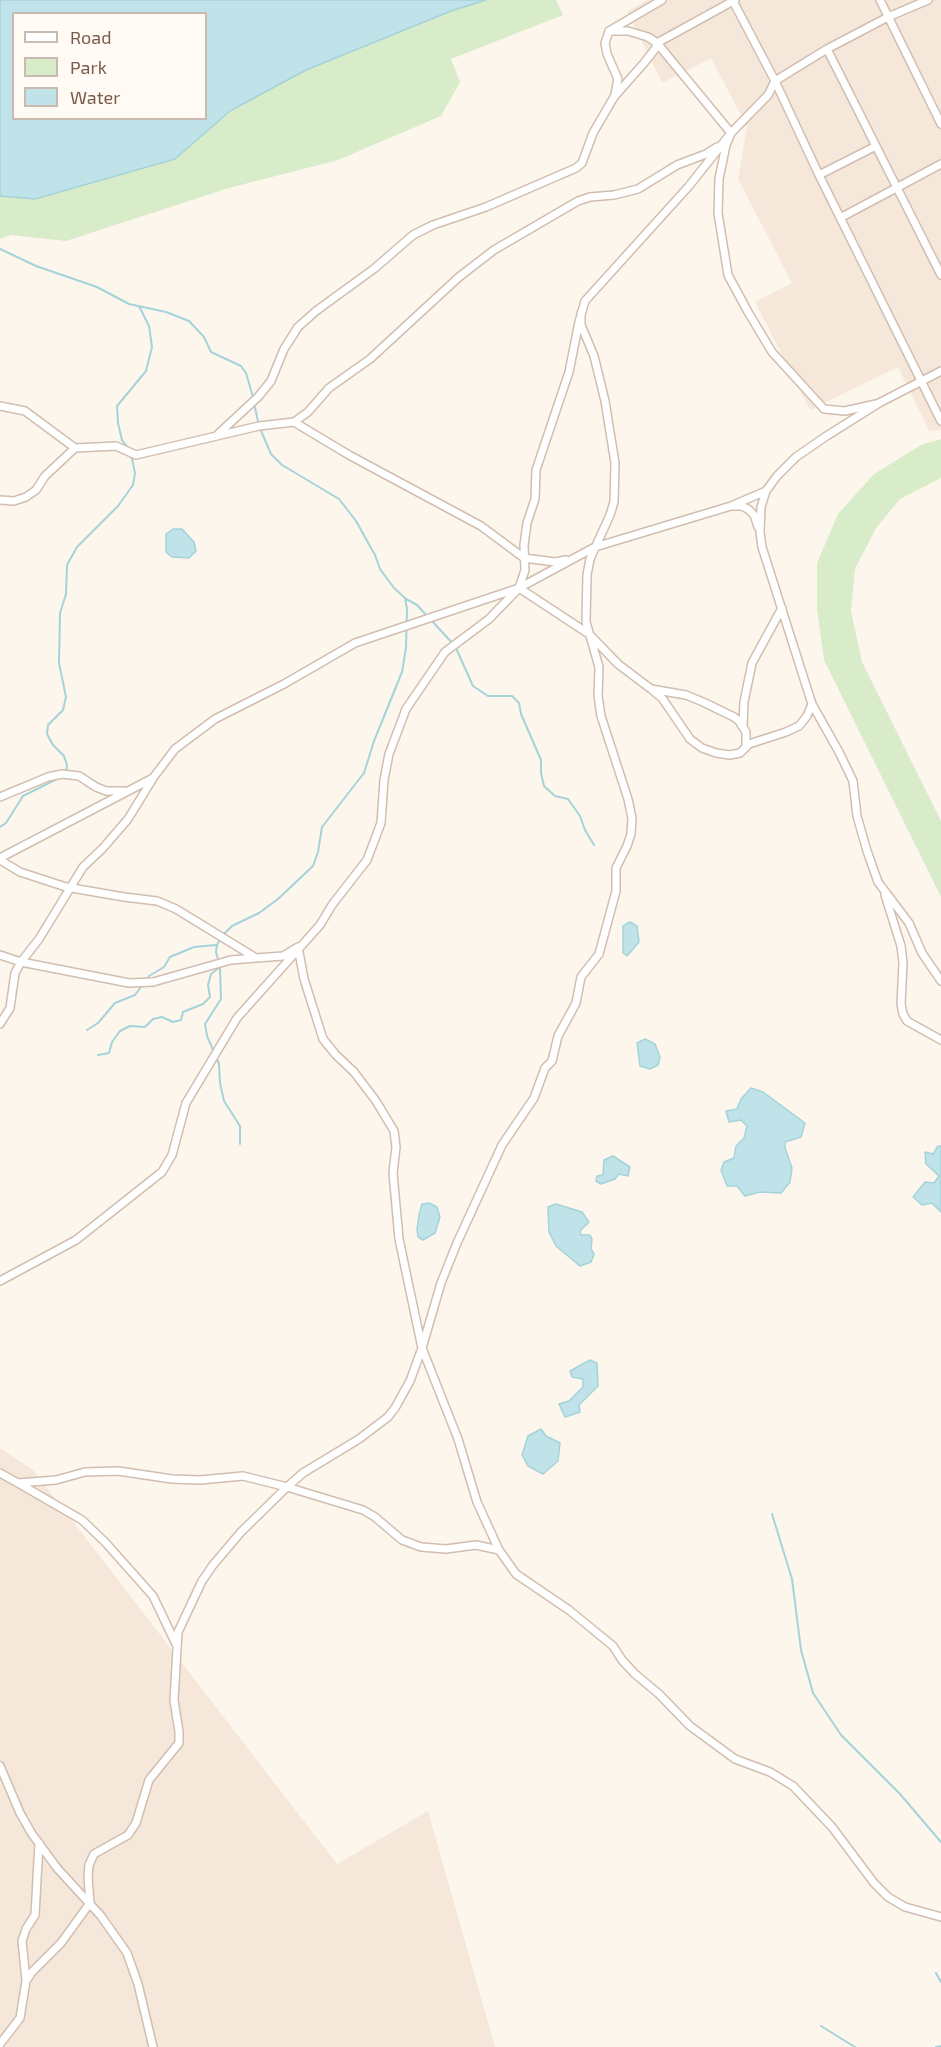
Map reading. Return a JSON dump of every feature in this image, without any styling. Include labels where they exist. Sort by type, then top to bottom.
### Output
[{"type":"street","points":[[614,97],[618,79],[607,54],[605,43],[609,31],[662,0]]},
{"type":"street","points":[[879,0],[941,124]]},
{"type":"street","points":[[0,1281],[76,1240],[162,1172],[172,1155],[186,1103],[200,1082],[214,1053],[237,1018],[320,925],[332,905],[367,860],[381,823],[384,780],[389,754],[406,710],[445,652],[489,619],[519,588],[525,570],[527,523],[535,499],[536,470],[569,372],[585,301],[689,186],[721,144],[768,95],[775,81],[827,49],[888,17],[928,0]]},
{"type":"street","points":[[214,437],[258,397],[271,381],[298,327],[316,311],[375,268],[413,235],[433,225],[486,207],[576,168],[582,163],[593,133],[614,97],[644,63],[657,43],[734,1],[941,421]]},
{"type":"street","points":[[609,31],[628,31],[648,37],[657,43],[731,133]]},
{"type":"street","points":[[827,49],[941,275]]},
{"type":"street","points":[[731,133],[726,145],[719,179],[718,213],[728,274],[734,288],[776,357],[824,410],[845,411],[879,403]]},
{"type":"street","points":[[0,406],[26,411],[75,448],[116,446],[136,455],[259,426],[294,422],[308,412],[329,388],[370,359],[459,277],[494,250],[578,201],[590,196],[614,195],[638,189],[677,165],[706,154],[721,144]]},
{"type":"street","points":[[819,175],[876,146]]},
{"type":"street","points":[[840,218],[941,164]]},
{"type":"street","points":[[26,1981],[36,1966],[61,1943],[90,1903],[89,1871],[94,1854],[128,1835],[135,1823],[149,1780],[179,1743],[174,1700],[180,1624],[213,1565],[241,1532],[287,1486],[303,1473],[359,1439],[388,1418],[395,1408],[410,1381],[441,1283],[457,1243],[502,1145],[534,1098],[545,1068],[552,1061],[558,1036],[576,1003],[581,977],[599,954],[616,891],[616,868],[631,834],[632,818],[601,716],[598,696],[599,667],[586,622],[587,575],[595,547],[614,502],[615,463],[605,401],[594,356],[582,325],[581,313]]},
{"type":"street","points":[[760,532],[766,491],[796,457],[879,403],[941,371]]},
{"type":"street","points":[[294,422],[349,455],[481,526],[524,558],[555,562],[573,559]]},
{"type":"street","points":[[0,500],[14,501],[26,497],[36,490],[45,476],[75,448]]},
{"type":"street","points":[[0,1024],[10,1008],[15,973],[39,939],[83,867],[128,819],[153,778],[175,749],[215,718],[284,684],[355,643],[519,588],[595,547],[731,506],[766,491]]},
{"type":"street","points":[[731,506],[741,506],[754,515],[765,559],[812,704],[853,781],[857,816],[878,882],[909,923],[922,953],[941,981]]},
{"type":"street","points":[[519,588],[589,634],[618,664],[662,698],[690,739],[702,748],[730,755],[740,753],[760,739],[799,726],[807,716],[812,704]]},
{"type":"street","points":[[746,748],[747,739],[743,726],[744,702],[752,663],[782,607]]},
{"type":"street","points":[[651,689],[686,695],[704,702],[734,717],[743,726]]},
{"type":"street","points":[[0,797],[48,777],[62,774],[79,776],[106,791],[128,791]]},
{"type":"street","points":[[153,778],[0,859],[20,872],[69,888],[157,901],[176,909],[256,958]]},
{"type":"street","points":[[884,892],[901,946],[903,1014],[907,1021],[941,1040]]},
{"type":"street","points":[[0,955],[21,962],[129,983],[153,982],[231,960],[283,956],[298,947]]},
{"type":"street","points":[[298,947],[304,980],[323,1039],[354,1072],[376,1101],[394,1131],[396,1148],[393,1173],[399,1239],[422,1348],[458,1439],[477,1502],[499,1550],[516,1574],[569,1610],[613,1646],[635,1674],[659,1694],[690,1726],[735,1759],[770,1772],[793,1786],[832,1827],[874,1883],[888,1897],[905,1907],[941,1917]]},
{"type":"street","points":[[18,1483],[56,1480],[85,1472],[118,1471],[172,1479],[200,1480],[243,1476],[287,1486],[363,1510],[402,1540],[421,1547],[446,1549],[476,1545],[499,1550]]},
{"type":"street","points":[[0,1473],[82,1520],[105,1542],[153,1596],[177,1645]]},
{"type":"street","points":[[0,1767],[20,1814],[39,1843],[57,1868],[90,1903],[127,1953],[138,1984],[153,2047]]},
{"type":"street","points":[[0,2044],[20,2018],[26,1981],[22,1941],[35,1915],[39,1843]]},
{"type":"shaded area","points":[[648,0],[941,0],[941,430],[929,431],[898,367],[810,410],[755,302],[792,283],[738,179],[747,127],[711,58],[662,83],[627,11]]},
{"type":"shaded area","points":[[0,1448],[34,1471],[337,1864],[428,1811],[495,2047],[0,2047]]},
{"type":"green space","points":[[486,0],[556,0],[563,15],[451,59],[460,82],[441,116],[338,160],[229,188],[66,241],[11,235],[0,239],[0,196],[35,199],[175,159],[230,111],[306,70],[451,11]]},
{"type":"green space","points":[[941,439],[941,478],[900,499],[876,528],[855,569],[851,611],[862,662],[941,821],[941,897],[824,660],[817,609],[817,563],[838,514],[874,474],[921,445]]},
{"type":"water","points":[[0,0],[486,0],[451,11],[306,70],[230,111],[175,159],[35,199],[0,196]]},
{"type":"water","points":[[173,529],[182,529],[194,542],[196,551],[189,558],[172,557],[166,552],[166,534]]},
{"type":"water","points":[[630,922],[637,926],[639,942],[627,956],[623,953],[623,926]]},
{"type":"water","points":[[645,1039],[655,1044],[660,1057],[658,1065],[650,1069],[640,1066],[637,1043]]},
{"type":"water","points":[[751,1088],[763,1092],[805,1123],[801,1137],[785,1142],[792,1168],[790,1182],[781,1193],[760,1192],[745,1196],[737,1186],[727,1186],[721,1170],[724,1162],[734,1158],[736,1146],[744,1138],[747,1126],[741,1120],[729,1122],[726,1111],[737,1109],[741,1099]]},
{"type":"water","points":[[938,1146],[941,1146],[941,1212],[932,1203],[922,1205],[913,1197],[925,1182],[934,1183],[939,1176],[926,1164],[925,1152],[933,1154]]},
{"type":"water","points":[[613,1156],[630,1167],[628,1176],[619,1174],[615,1179],[601,1184],[596,1181],[597,1176],[603,1175],[604,1160]]},
{"type":"water","points":[[429,1203],[437,1207],[440,1217],[435,1233],[423,1240],[418,1237],[419,1215],[422,1204]]},
{"type":"water","points":[[556,1204],[582,1212],[589,1222],[580,1231],[581,1235],[590,1235],[592,1239],[591,1249],[594,1254],[591,1262],[580,1266],[556,1246],[549,1232],[548,1207]]},
{"type":"water","points":[[590,1360],[597,1363],[598,1386],[579,1405],[580,1412],[565,1417],[559,1404],[569,1401],[583,1387],[583,1379],[572,1377],[570,1371]]},
{"type":"water","points":[[541,1429],[546,1436],[560,1443],[558,1461],[543,1474],[528,1466],[522,1455],[528,1436]]},
{"type":"waterway","points":[[0,249],[36,266],[97,287],[129,304],[166,312],[189,321],[204,337],[211,352],[241,366],[246,373],[253,397]]},
{"type":"waterway","points":[[129,449],[122,440],[117,406],[146,371],[152,347],[149,326],[139,306]]},
{"type":"waterway","points":[[98,1055],[109,1053],[112,1042],[120,1031],[130,1026],[145,1027],[153,1019],[162,1017],[173,1022],[181,1020],[183,1012],[203,1004],[210,997],[208,985],[211,974],[220,967],[216,952],[222,936],[232,926],[259,913],[278,899],[313,866],[322,827],[364,773],[374,741],[402,672],[406,648],[405,598],[394,588],[380,569],[356,521],[339,499],[282,465],[271,454],[259,426],[254,403]]},
{"type":"waterway","points":[[66,772],[67,765],[64,756],[53,745],[47,734],[48,725],[63,710],[66,697],[59,663],[60,613],[66,594],[67,565],[77,547],[118,506],[133,485],[135,473],[131,454]]},
{"type":"waterway","points":[[406,599],[417,605],[427,616]]},
{"type":"waterway","points":[[431,620],[455,646],[473,686],[488,696],[512,696],[519,703],[521,714],[541,760],[544,786],[555,796],[568,799],[580,816],[594,845]]},
{"type":"waterway","points":[[0,827],[6,823],[23,796],[63,776]]},
{"type":"waterway","points":[[87,1030],[98,1023],[115,1003],[135,995],[149,976],[164,967],[170,957],[194,947],[216,945]]},
{"type":"waterway","points":[[214,1052],[205,1024],[221,999],[220,967]]},
{"type":"waterway","points":[[216,1057],[224,1101],[240,1126],[240,1144]]},
{"type":"waterway","points":[[772,1514],[792,1579],[801,1650],[813,1693],[841,1735],[900,1794],[941,1842]]},
{"type":"waterway","points":[[936,1973],[941,1982]]},
{"type":"waterway","points":[[821,2026],[855,2047]]},
{"type":"waterway","points":[[936,2047],[941,2046]]}]
